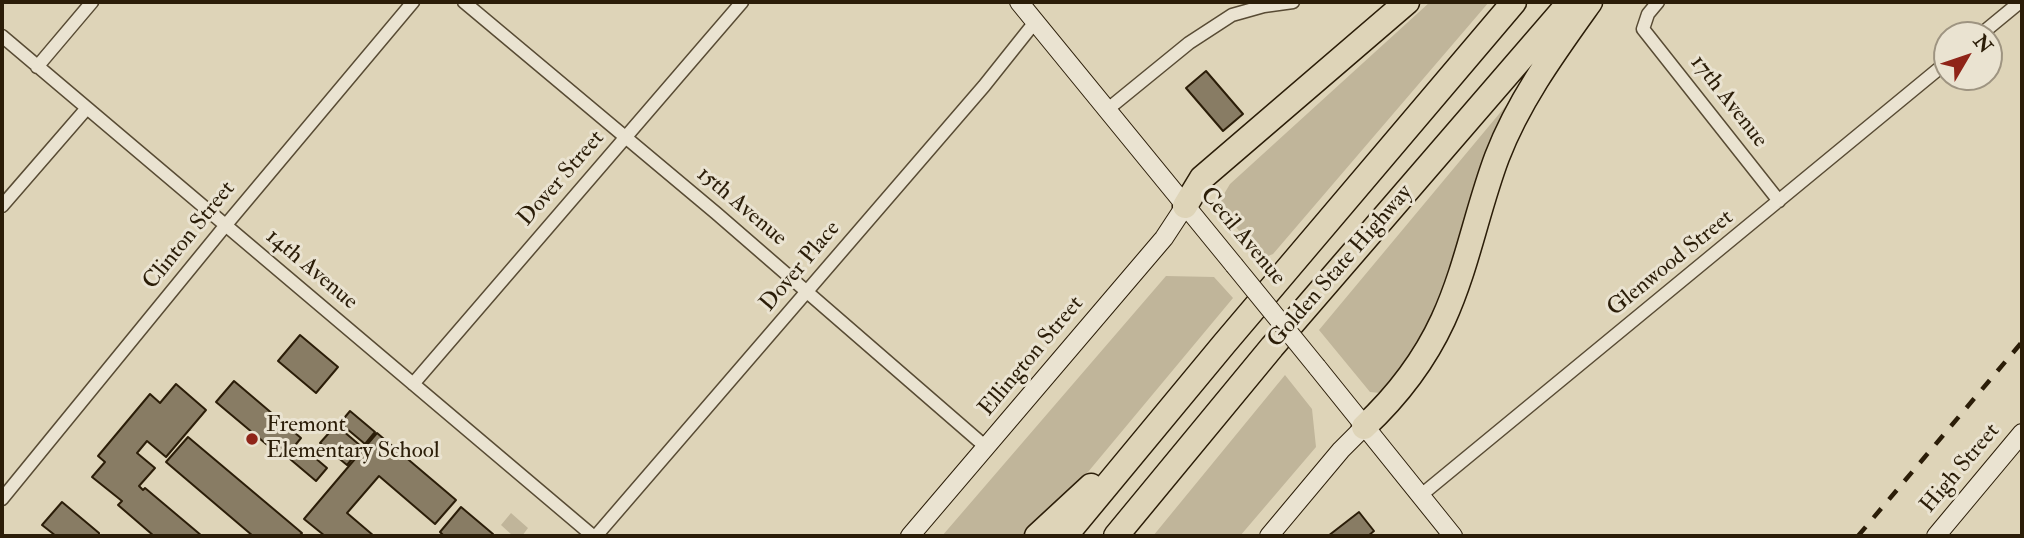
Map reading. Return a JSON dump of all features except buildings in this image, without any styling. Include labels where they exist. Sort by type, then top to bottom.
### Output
[{"type":"highway","points":[[1185,206],[1202,178],[1407,2]]},
{"type":"highway","name":"Golden State Highway","points":[[1065,536],[1514,2]]},
{"type":"highway","name":"Golden State Highway","points":[[1116,536],[1272,347],[1570,2]]},
{"type":"highway","points":[[1364,427],[1405,382],[1444,320],[1497,157],[1514,119],[1535,80],[1590,2]]},
{"type":"highway","points":[[1037,536],[1156,427]]},
{"type":"main road","name":"Cecil Avenue","points":[[1019,2],[1452,536]]},
{"type":"main road","name":"Ellington Street","points":[[910,536],[1164,238],[1185,206]]},
{"type":"main road","points":[[1269,536],[1341,450],[1364,427]]},
{"type":"main road","name":"High Street","points":[[1937,536],[2022,433]]},
{"type":"street","points":[[37,67],[92,2]]},
{"type":"street","name":"Clinton Street","points":[[4,490],[413,2]]},
{"type":"street","name":"15th Avenue","points":[[464,2],[808,292],[987,448]]},
{"type":"street","name":"Dover Street","points":[[413,384],[742,2]]},
{"type":"street","points":[[1108,109],[1189,43],[1232,15],[1264,6],[1293,2]]},
{"type":"street","name":"17th Avenue","points":[[1658,2],[1648,14],[1643,29],[1779,201]]},
{"type":"street","points":[[1997,21],[2020,2]]},
{"type":"street","name":"Dover Place","points":[[595,536],[808,292],[984,86],[1035,22]]},
{"type":"street","name":"14th Avenue","points":[[2,36],[595,536]]},
{"type":"street","name":"Glenwood Street","points":[[1420,496],[1933,74]]},
{"type":"street","points":[[2,206],[87,108]]},
{"type":"shaded area","points":[[1430,2],[1489,2],[1273,254],[1261,259],[1218,204],[1230,184]]},
{"type":"shaded area","points":[[1524,84],[1437,317],[1416,351],[1380,393],[1370,392],[1319,330]]},
{"type":"shaded area","points":[[1166,276],[1214,277],[1233,298],[1063,502],[1027,536],[942,536]]},
{"type":"shaded area","points":[[1285,375],[1312,409],[1316,447],[1240,536],[1153,536]]},
{"type":"shaded area","points":[[511,513],[528,528],[522,536],[513,536],[501,525]]},
{"type":"railway","points":[[1858,536],[2022,342]]},
{"type":"place","name":"Fremont Elementary School","points":[[252,439]]}]
